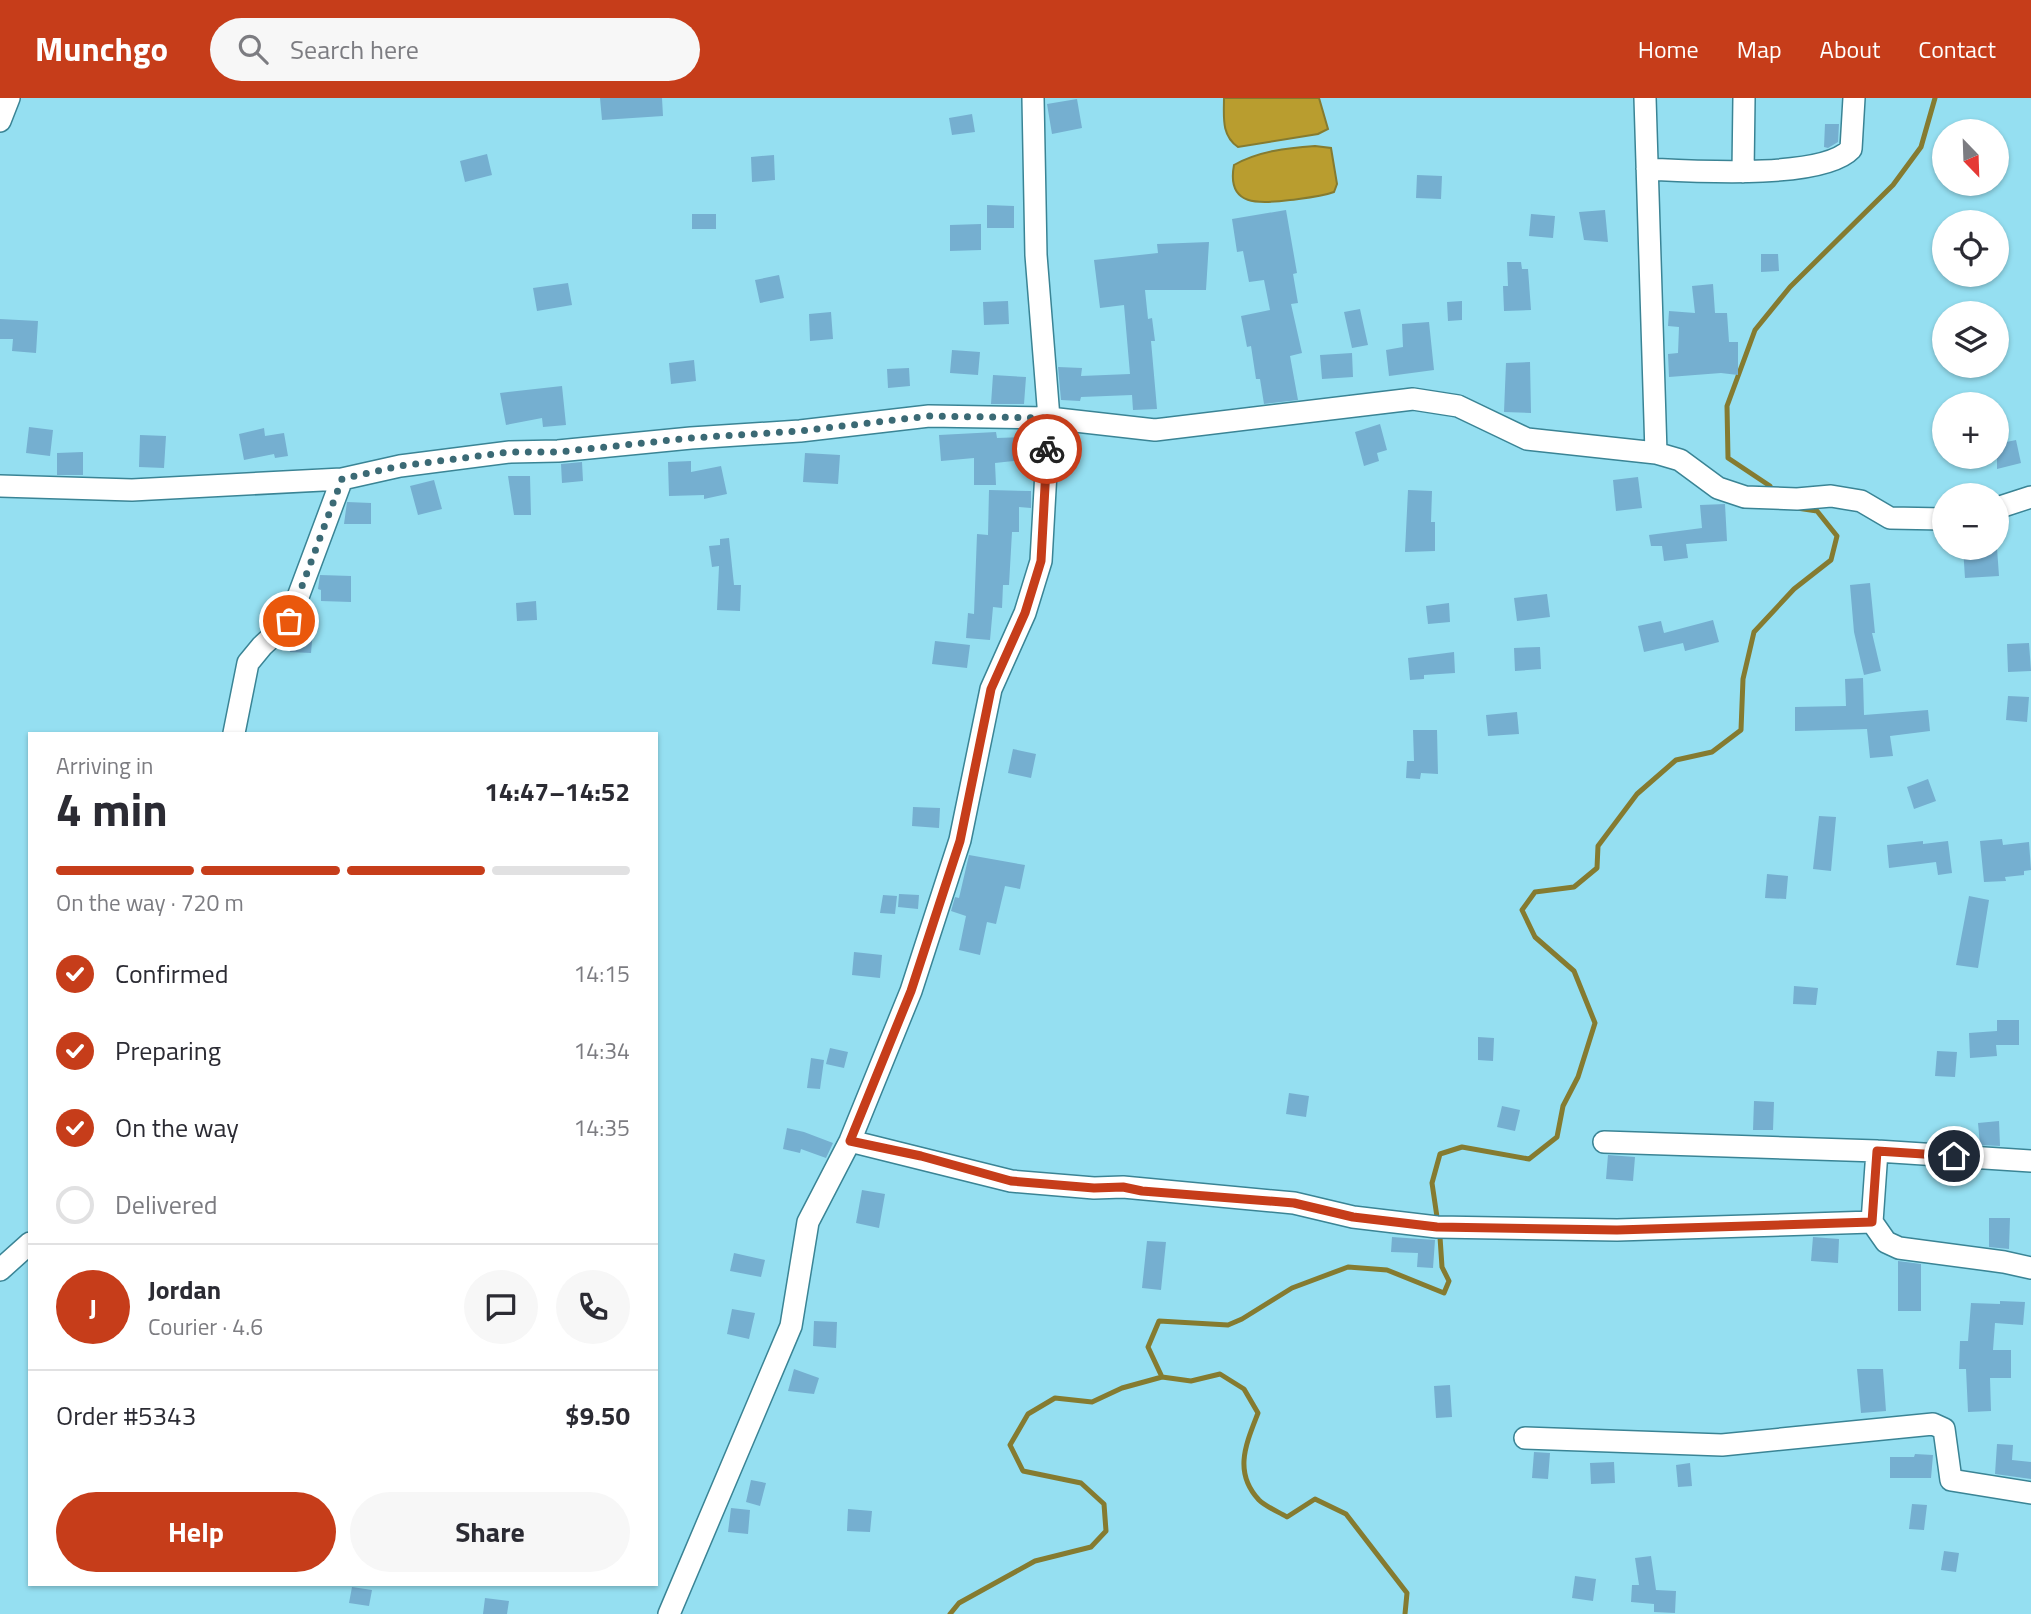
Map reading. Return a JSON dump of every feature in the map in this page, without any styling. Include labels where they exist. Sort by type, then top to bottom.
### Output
[{"type":"street","points":[[0,121],[9,98]]},
{"type":"street","points":[[669,1614],[791,1326],[808,1222],[850,1141],[915,979],[960,841],[991,689],[1025,613],[1041,561],[1049,418],[1036,255],[1033,98]]},
{"type":"street","points":[[1645,98],[1656,453]]},
{"type":"street","points":[[1743,172],[1744,98]]},
{"type":"street","points":[[1647,169],[1764,172],[1826,162],[1846,155],[1851,149],[1854,98]]},
{"type":"street","points":[[0,486],[132,490],[342,479],[400,466],[510,452],[558,452],[691,438],[800,431],[929,416],[1049,418],[1155,430],[1413,399],[1458,406],[1527,439],[1656,453],[1680,460],[1718,488],[1745,497],[1797,499],[1831,496],[1861,501],[1890,518],[1932,519]]},
{"type":"street","points":[[234,732],[248,663],[289,621],[342,479]]},
{"type":"street","points":[[2009,504],[2031,497]]},
{"type":"street","points":[[850,1141],[921,1156],[1011,1181],[1094,1188],[1123,1187],[1142,1191],[1294,1203],[1353,1217],[1437,1227],[1617,1230],[1872,1222]]},
{"type":"street","points":[[1605,1142],[1877,1151],[2031,1161]]},
{"type":"street","points":[[1877,1151],[1872,1222],[1886,1242],[1899,1248],[2031,1268]]},
{"type":"street","points":[[0,1269],[28,1245]]},
{"type":"street","points":[[1525,1438],[1722,1446],[1933,1424],[1944,1429],[1951,1480],[2031,1493]]},
{"type":"shaded area","points":[[1224,98],[1319,98],[1328,129],[1318,134],[1238,147],[1226,131]]},
{"type":"shaded area","points":[[1315,146],[1331,148],[1337,184],[1334,192],[1312,197],[1257,202],[1240,196],[1235,189],[1234,165],[1263,153]]},
{"type":"building","points":[[600,98],[662,98],[663,116],[602,120]]},
{"type":"building","points":[[1077,99],[1082,128],[1052,134],[1047,104]]},
{"type":"building","points":[[972,114],[975,132],[952,135],[949,118]]},
{"type":"building","points":[[1825,124],[1839,124],[1838,142],[1828,148],[1824,147]]},
{"type":"building","points":[[487,154],[492,175],[465,182],[460,161]]},
{"type":"building","points":[[774,155],[775,180],[752,182],[751,157]]},
{"type":"building","points":[[1417,175],[1442,176],[1441,199],[1416,198]]},
{"type":"building","points":[[987,205],[1014,206],[1014,228],[987,228]]},
{"type":"building","points":[[1286,210],[1297,273],[1293,274],[1298,303],[1291,304],[1302,353],[1290,356],[1298,400],[1264,404],[1260,379],[1256,379],[1251,346],[1247,347],[1241,316],[1270,310],[1264,280],[1249,282],[1243,251],[1237,252],[1232,219]]},
{"type":"building","points":[[1605,210],[1608,242],[1584,240],[1579,212]]},
{"type":"building","points":[[692,214],[716,214],[716,229],[692,229]]},
{"type":"building","points":[[1531,214],[1555,216],[1553,238],[1529,236]]},
{"type":"building","points":[[981,224],[981,250],[950,251],[950,225]]},
{"type":"building","points":[[1209,242],[1206,290],[1145,290],[1148,319],[1152,318],[1155,341],[1151,341],[1157,409],[1133,410],[1132,395],[1081,397],[1080,401],[1061,400],[1058,367],[1082,368],[1081,376],[1130,374],[1124,305],[1100,308],[1094,260],[1158,253],[1157,244]]},
{"type":"building","points":[[1761,254],[1778,254],[1779,271],[1761,272]]},
{"type":"building","points":[[1507,262],[1521,262],[1522,269],[1528,269],[1531,310],[1504,311],[1503,286],[1508,286]]},
{"type":"building","points":[[779,275],[784,298],[760,303],[755,280]]},
{"type":"building","points":[[568,283],[572,305],[537,311],[533,288]]},
{"type":"building","points":[[1713,284],[1715,313],[1727,313],[1729,342],[1738,342],[1738,375],[1721,373],[1669,377],[1668,354],[1678,353],[1679,327],[1668,326],[1669,311],[1695,313],[1692,286]]},
{"type":"building","points":[[1008,301],[1009,324],[984,325],[983,302]]},
{"type":"building","points":[[1462,301],[1462,320],[1448,321],[1447,302]]},
{"type":"building","points":[[1360,309],[1368,345],[1352,348],[1344,312]]},
{"type":"building","points":[[831,312],[833,339],[810,341],[809,314]]},
{"type":"building","points":[[0,319],[38,321],[36,353],[12,351],[13,339],[0,339]]},
{"type":"building","points":[[1429,322],[1434,370],[1389,376],[1386,350],[1403,347],[1402,324]]},
{"type":"building","points":[[952,350],[980,352],[978,375],[950,373]]},
{"type":"building","points":[[1352,353],[1353,377],[1322,379],[1320,355]]},
{"type":"building","points":[[694,360],[696,381],[671,384],[669,363]]},
{"type":"building","points":[[1530,362],[1531,413],[1504,412],[1506,363]]},
{"type":"building","points":[[909,368],[910,386],[888,388],[887,369]]},
{"type":"building","points":[[993,375],[1026,377],[1024,404],[991,404]]},
{"type":"building","points":[[562,386],[566,425],[543,427],[542,418],[506,425],[500,393]]},
{"type":"building","points":[[1380,424],[1387,450],[1377,453],[1379,461],[1364,466],[1355,432]]},
{"type":"building","points":[[29,427],[53,430],[50,456],[26,453]]},
{"type":"building","points":[[264,428],[265,436],[284,433],[288,456],[275,458],[274,454],[244,460],[239,434]]},
{"type":"building","points":[[996,432],[997,438],[1022,437],[1023,460],[995,463],[996,485],[974,485],[974,458],[941,461],[939,435]]},
{"type":"building","points":[[140,435],[166,436],[164,468],[139,467]]},
{"type":"building","points":[[2016,440],[2021,463],[2009,466],[2009,441]]},
{"type":"building","points":[[83,452],[83,475],[57,475],[57,453]]},
{"type":"building","points":[[805,453],[840,455],[838,484],[803,482]]},
{"type":"building","points":[[691,461],[691,472],[721,466],[727,494],[704,499],[704,495],[669,496],[668,462]]},
{"type":"building","points":[[582,462],[583,481],[562,483],[561,464]]},
{"type":"building","points":[[508,476],[530,476],[531,515],[514,515]]},
{"type":"building","points":[[1638,477],[1642,508],[1616,511],[1613,480]]},
{"type":"building","points":[[434,480],[442,509],[418,515],[410,486]]},
{"type":"building","points":[[989,490],[1031,491],[1031,508],[1019,507],[1019,532],[1012,532],[1009,585],[1003,585],[1002,608],[993,607],[990,640],[966,638],[968,613],[974,614],[977,534],[988,535]]},
{"type":"building","points":[[1408,490],[1432,491],[1431,522],[1435,522],[1435,551],[1405,552]]},
{"type":"building","points":[[347,502],[371,503],[371,524],[344,524]]},
{"type":"building","points":[[1725,504],[1727,541],[1686,544],[1688,558],[1664,561],[1662,546],[1651,546],[1649,535],[1702,528],[1700,505]]},
{"type":"building","points":[[729,538],[734,585],[741,585],[740,611],[717,610],[719,566],[712,567],[709,546],[720,545],[720,539]]},
{"type":"building","points":[[1964,560],[1998,560],[1999,576],[1965,578]]},
{"type":"building","points":[[320,575],[351,576],[351,602],[321,601],[321,590],[318,589]]},
{"type":"building","points":[[1870,583],[1875,633],[1872,633],[1881,671],[1864,675],[1854,632],[1850,585]]},
{"type":"building","points":[[1547,594],[1550,617],[1517,621],[1514,598]]},
{"type":"building","points":[[536,601],[537,620],[517,621],[516,603]]},
{"type":"building","points":[[1449,603],[1450,622],[1428,624],[1426,606]]},
{"type":"building","points":[[1713,620],[1719,642],[1685,651],[1683,643],[1644,652],[1638,626],[1661,621],[1664,633]]},
{"type":"building","points":[[299,629],[313,630],[311,653],[290,652],[291,637]]},
{"type":"building","points":[[935,641],[970,645],[967,668],[932,664]]},
{"type":"building","points":[[2029,643],[2031,671],[2008,672],[2007,644]]},
{"type":"building","points":[[1540,647],[1541,669],[1515,671],[1514,648]]},
{"type":"building","points":[[1454,652],[1455,673],[1424,675],[1424,679],[1410,680],[1408,658]]},
{"type":"building","points":[[1863,678],[1864,715],[1928,710],[1930,731],[1890,736],[1893,756],[1870,758],[1867,729],[1795,731],[1795,707],[1846,706],[1845,679]]},
{"type":"building","points":[[2008,696],[2029,697],[2027,722],[2006,720]]},
{"type":"building","points":[[1517,712],[1519,734],[1488,736],[1486,715]]},
{"type":"building","points":[[1413,730],[1437,730],[1438,774],[1421,773],[1420,779],[1406,778],[1407,761],[1414,761]]},
{"type":"building","points":[[1013,749],[1036,754],[1031,778],[1008,773]]},
{"type":"building","points":[[1928,779],[1936,801],[1914,809],[1907,787]]},
{"type":"building","points":[[913,807],[940,808],[939,828],[912,826]]},
{"type":"building","points":[[1819,816],[1836,817],[1831,871],[1813,869]]},
{"type":"building","points":[[2002,839],[2003,845],[2029,842],[2031,870],[2024,871],[2024,875],[2005,877],[2006,881],[1984,882],[1980,841]]},
{"type":"building","points":[[1923,841],[1923,844],[1948,841],[1952,873],[1938,875],[1936,862],[1889,868],[1887,845]]},
{"type":"building","points":[[969,855],[1025,865],[1020,889],[1005,886],[996,924],[987,922],[980,955],[959,950],[966,916],[951,911],[955,897],[959,898]]},
{"type":"building","points":[[1767,874],[1788,876],[1786,899],[1765,898]]},
{"type":"building","points":[[899,894],[919,895],[918,909],[898,907]]},
{"type":"building","points":[[883,895],[897,896],[895,914],[880,913]]},
{"type":"building","points":[[1969,896],[1989,900],[1978,968],[1956,965]]},
{"type":"building","points":[[854,952],[882,955],[880,978],[852,975]]},
{"type":"building","points":[[1794,986],[1818,988],[1816,1005],[1793,1004]]},
{"type":"building","points":[[1997,1020],[2019,1020],[2019,1045],[1996,1045],[1997,1056],[1970,1058],[1969,1033],[1997,1031]]},
{"type":"building","points":[[1478,1037],[1494,1038],[1493,1061],[1478,1060]]},
{"type":"building","points":[[830,1048],[848,1052],[844,1068],[826,1064]]},
{"type":"building","points":[[1937,1051],[1957,1052],[1955,1077],[1935,1076]]},
{"type":"building","points":[[811,1058],[824,1060],[820,1089],[807,1088]]},
{"type":"building","points":[[1289,1093],[1309,1096],[1306,1117],[1286,1114]]},
{"type":"building","points":[[1754,1101],[1774,1102],[1773,1130],[1753,1130]]},
{"type":"building","points":[[1502,1106],[1520,1110],[1515,1131],[1497,1127]]},
{"type":"building","points":[[1999,1121],[2000,1146],[1980,1145],[1978,1123]]},
{"type":"building","points":[[787,1128],[833,1143],[826,1158],[801,1149],[800,1153],[783,1149]]},
{"type":"building","points":[[1608,1155],[1635,1157],[1633,1181],[1606,1179]]},
{"type":"building","points":[[862,1190],[885,1194],[879,1228],[856,1223]]},
{"type":"building","points":[[1989,1218],[2010,1218],[2009,1249],[1989,1247]]},
{"type":"building","points":[[1392,1237],[1435,1240],[1433,1268],[1417,1267],[1418,1253],[1391,1252]]},
{"type":"building","points":[[1813,1237],[1839,1239],[1838,1263],[1811,1261]]},
{"type":"building","points":[[1147,1241],[1166,1242],[1161,1290],[1142,1288]]},
{"type":"building","points":[[734,1253],[765,1260],[761,1277],[730,1271]]},
{"type":"building","points":[[1898,1261],[1921,1264],[1921,1311],[1898,1311]]},
{"type":"building","points":[[2000,1301],[2025,1302],[2023,1325],[1995,1323],[1993,1350],[2011,1350],[2011,1378],[1990,1378],[1991,1411],[1968,1412],[1966,1369],[1959,1369],[1960,1341],[1968,1341],[1971,1303],[2000,1304]]},
{"type":"building","points":[[732,1309],[755,1313],[749,1339],[727,1334]]},
{"type":"building","points":[[814,1321],[837,1322],[836,1348],[813,1346]]},
{"type":"building","points":[[794,1369],[819,1378],[814,1394],[788,1391]]},
{"type":"building","points":[[1857,1369],[1883,1369],[1886,1411],[1861,1413]]},
{"type":"building","points":[[1450,1385],[1452,1417],[1436,1418],[1434,1386]]},
{"type":"building","points":[[1997,1444],[2013,1445],[2012,1460],[2031,1462],[2031,1479],[1995,1474]]},
{"type":"building","points":[[1534,1452],[1550,1453],[1548,1479],[1532,1478]]},
{"type":"building","points":[[1915,1454],[1933,1455],[1931,1478],[1890,1478],[1890,1457],[1914,1457]]},
{"type":"building","points":[[1614,1462],[1615,1483],[1591,1484],[1590,1463]]},
{"type":"building","points":[[1690,1463],[1692,1486],[1678,1487],[1676,1465]]},
{"type":"building","points":[[751,1480],[766,1483],[760,1506],[746,1502]]},
{"type":"building","points":[[1912,1504],[1927,1505],[1924,1530],[1909,1529]]},
{"type":"building","points":[[731,1508],[750,1510],[748,1534],[728,1532]]},
{"type":"building","points":[[848,1509],[872,1511],[870,1532],[847,1531]]},
{"type":"building","points":[[1944,1551],[1959,1553],[1956,1572],[1941,1570]]},
{"type":"building","points":[[1651,1556],[1656,1590],[1676,1591],[1675,1613],[1654,1612],[1654,1604],[1631,1602],[1632,1585],[1639,1585],[1635,1558]]},
{"type":"building","points":[[1575,1576],[1596,1579],[1593,1601],[1572,1598]]},
{"type":"building","points":[[352,1587],[372,1590],[369,1606],[349,1603]]},
{"type":"building","points":[[485,1598],[509,1601],[507,1614],[483,1614]]},
{"type":"waterway","points":[[1770,486],[1728,458],[1727,406],[1755,330],[1790,287],[1893,185],[1921,147],[1935,98]]},
{"type":"waterway","points":[[1437,1217],[1432,1183],[1440,1154],[1462,1147],[1529,1159],[1557,1137],[1563,1106],[1578,1077],[1595,1023],[1574,971],[1535,937],[1522,910],[1535,892],[1574,887],[1597,868],[1598,846],[1637,794],[1676,760],[1712,752],[1741,730],[1743,679],[1754,632],[1794,589],[1831,560],[1837,536],[1817,511],[1797,508]]},
{"type":"waterway","points":[[1405,1614],[1407,1593],[1346,1514],[1315,1499],[1287,1517],[1262,1503],[1251,1489],[1246,1479],[1244,1458],[1258,1413],[1244,1389],[1220,1374],[1191,1381],[1162,1377],[1148,1347],[1159,1321],[1228,1325],[1292,1288],[1348,1267],[1387,1270],[1444,1293],[1449,1281],[1442,1267],[1440,1237]]},
{"type":"waterway","points":[[950,1614],[959,1603],[1035,1561],[1091,1547],[1106,1531],[1104,1504],[1081,1483],[1023,1471],[1010,1445],[1028,1414],[1055,1398],[1092,1402],[1122,1388],[1162,1377]]},
{"type":"way so far","points":[[289,621],[342,479],[400,466],[510,452],[558,452],[691,438],[800,431],[929,416],[1049,418],[1047,449]]},
{"type":"route","points":[[1047,449],[1041,561],[1025,613],[991,689],[960,841],[911,991],[850,1141],[990,1173],[1011,1181],[1048,1182],[1094,1188],[1123,1187],[1200,1196],[1223,1195],[1294,1203],[1353,1217],[1437,1227],[1617,1230],[1872,1222],[1877,1151],[1954,1156]]}]
